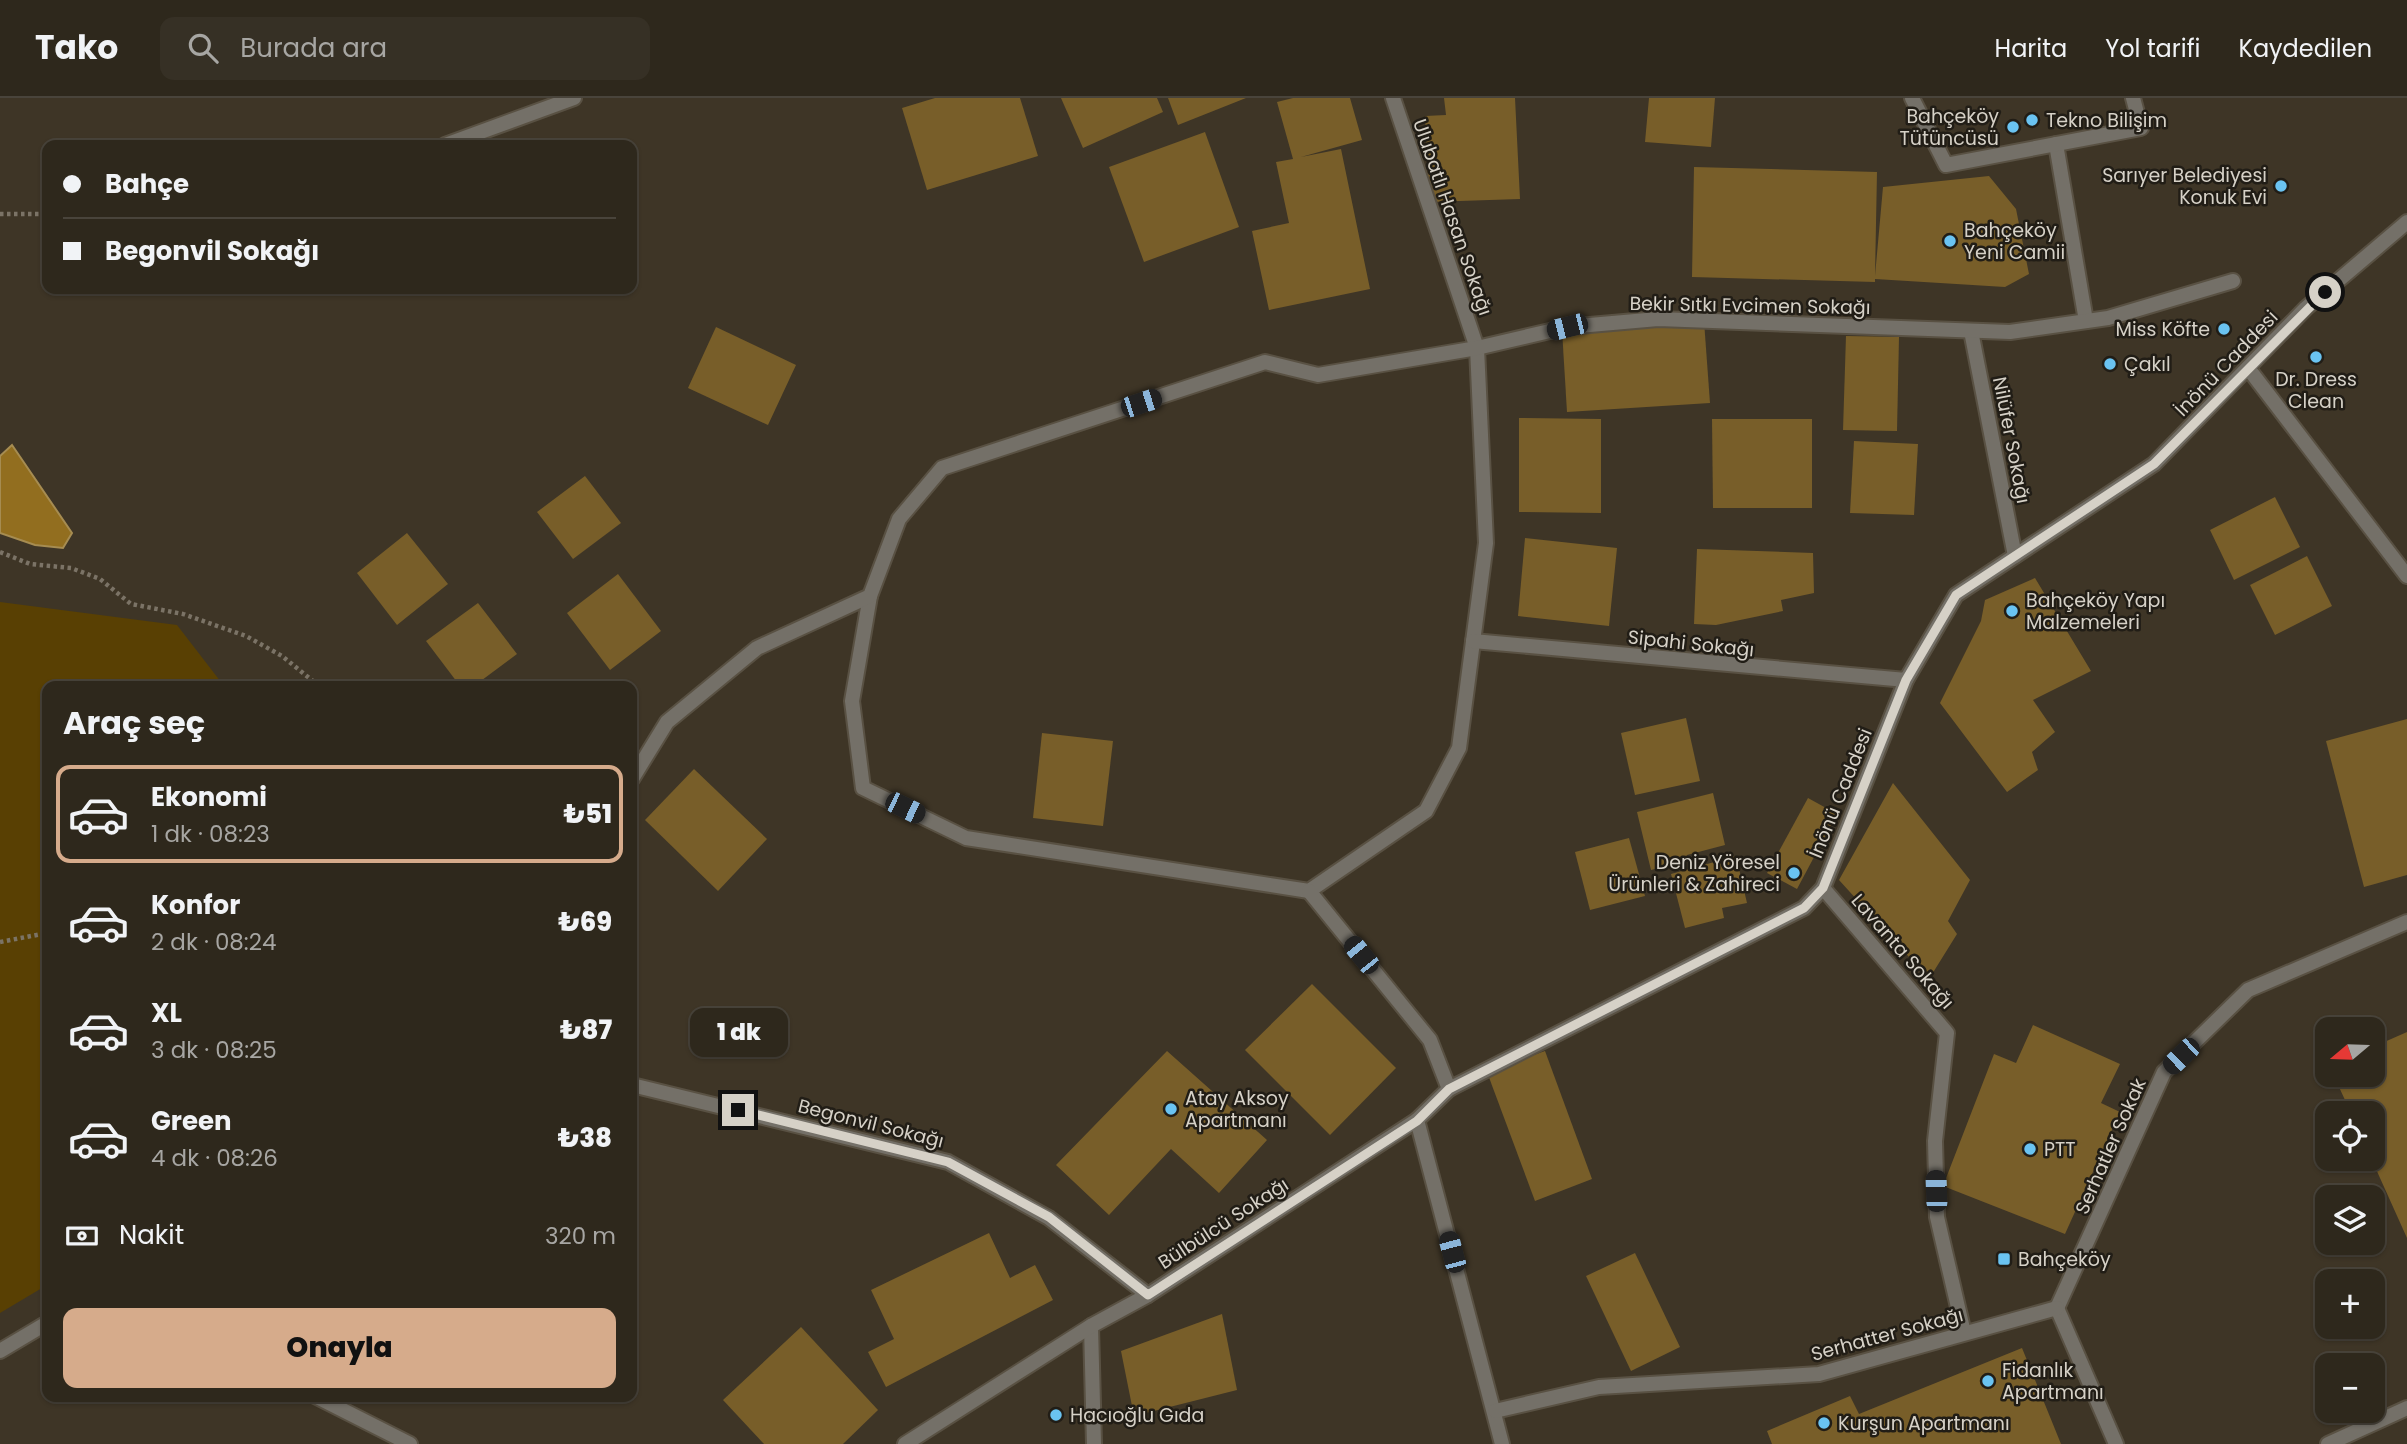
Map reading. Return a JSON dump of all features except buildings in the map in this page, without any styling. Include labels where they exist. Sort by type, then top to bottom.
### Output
[{"type":"street","points":[[459,140],[574,98]]},
{"type":"street","name":"Ulubatlı Hasan Sokağı","points":[[1309,891],[1426,811],[1459,748],[1486,543],[1478,348],[1393,98]]},
{"type":"street","points":[[1912,98],[1946,165],[2141,128],[2133,98]]},
{"type":"street","points":[[2056,144],[2086,321]]},
{"type":"street","name":"İnönü Caddesi","points":[[1417,1121],[1449,1089],[1804,908],[1823,888],[1906,680],[1956,595],[2154,464],[2306,308],[2404,229]]},
{"type":"street","name":"Bekir Sıtkı Evcimen Sokağı","points":[[1309,891],[967,838],[863,788],[852,701],[870,596],[899,519],[942,468],[1265,362],[1318,375],[1478,348],[1567,327],[1658,319],[2010,332],[2108,318],[2233,281]]},
{"type":"street","name":"Nilüfer Sokağı","points":[[1971,331],[2015,556]]},
{"type":"street","points":[[2248,368],[2407,576]]},
{"type":"street","points":[[637,771],[667,722],[757,648],[870,596]]},
{"type":"street","name":"Sipahi Sokağı","points":[[1473,640],[1906,680]]},
{"type":"street","name":"Lavanta Sokağı","points":[[1823,888],[1947,1032],[1935,1141],[1937,1217],[1964,1333]]},
{"type":"street","points":[[1309,891],[1430,1040],[1449,1089]]},
{"type":"street","name":"Serhatler Sokak","points":[[2057,1308],[2164,1072],[2248,990],[2407,922]]},
{"type":"street","name":"Begonvil Sokağı","points":[[637,1086],[948,1162],[1049,1217],[1148,1295]]},
{"type":"street","points":[[1417,1121],[1496,1411],[1502,1444]]},
{"type":"street","name":"Bülbülcü Sokağı","points":[[905,1444],[1091,1326],[1148,1295],[1417,1121]]},
{"type":"street","points":[[2057,1308],[2116,1444]]},
{"type":"street","name":"Serhatter Sokağı","points":[[1496,1411],[1599,1387],[1819,1374],[2057,1308]]},
{"type":"street","points":[[1091,1326],[1094,1444]]},
{"type":"street","points":[[0,1351],[42,1327]]},
{"type":"street","points":[[327,1402],[410,1444]]},
{"type":"street","points":[[2328,1444],[2407,1408]]},
{"type":"path","points":[[0,214],[42,214]]},
{"type":"path","points":[[0,552],[30,564],[71,568],[100,579],[131,604],[183,614],[246,636],[282,656],[313,681]]},
{"type":"path","points":[[0,942],[42,934]]},
{"type":"shaded area","points":[[12,445],[72,533],[63,548],[35,545],[0,533],[0,456]]},
{"type":"shaded area","points":[[0,602],[177,625],[220,681],[42,681],[42,1288],[0,1313]]},
{"type":"place","name":"Tekno Bilişim","points":[[2032,120]]},
{"type":"place","name":"Bahçeköy Tütüncüsü","points":[[2013,127]]},
{"type":"place","name":"Sarıyer Belediyesi Konuk Evi","points":[[2281,186]]},
{"type":"place","name":"Bahçeköy Yeni Camii","points":[[1950,241]]},
{"type":"place","name":"Miss Köfte","points":[[2224,329]]},
{"type":"place","name":"Dr. Dress Clean","points":[[2316,357]]},
{"type":"place","name":"Çakıl","points":[[2110,364]]},
{"type":"place","name":"Bahçeköy Yapı Malzemeleri","points":[[2012,611]]},
{"type":"place","name":"Deniz Yöresel Ürünleri & Zahireci","points":[[1794,873]]},
{"type":"place","name":"Atay Aksoy Apartmanı","points":[[1171,1109]]},
{"type":"place","name":"PTT","points":[[2030,1149]]},
{"type":"place","name":"Bahçeköy","points":[[2004,1259]]},
{"type":"place","name":"Fidanlık Apartmanı","points":[[1988,1381]]},
{"type":"place","name":"Hacıoğlu Gıda","points":[[1056,1415]]},
{"type":"place","name":"Kurşun Apartmanı","points":[[1824,1423]]},
{"type":"route","points":[[738,1110],[948,1162],[1049,1217],[1148,1295],[1417,1121],[1449,1089],[1804,908],[1823,888],[1906,680],[1956,595],[2154,464],[2306,308],[2325,292]]}]
